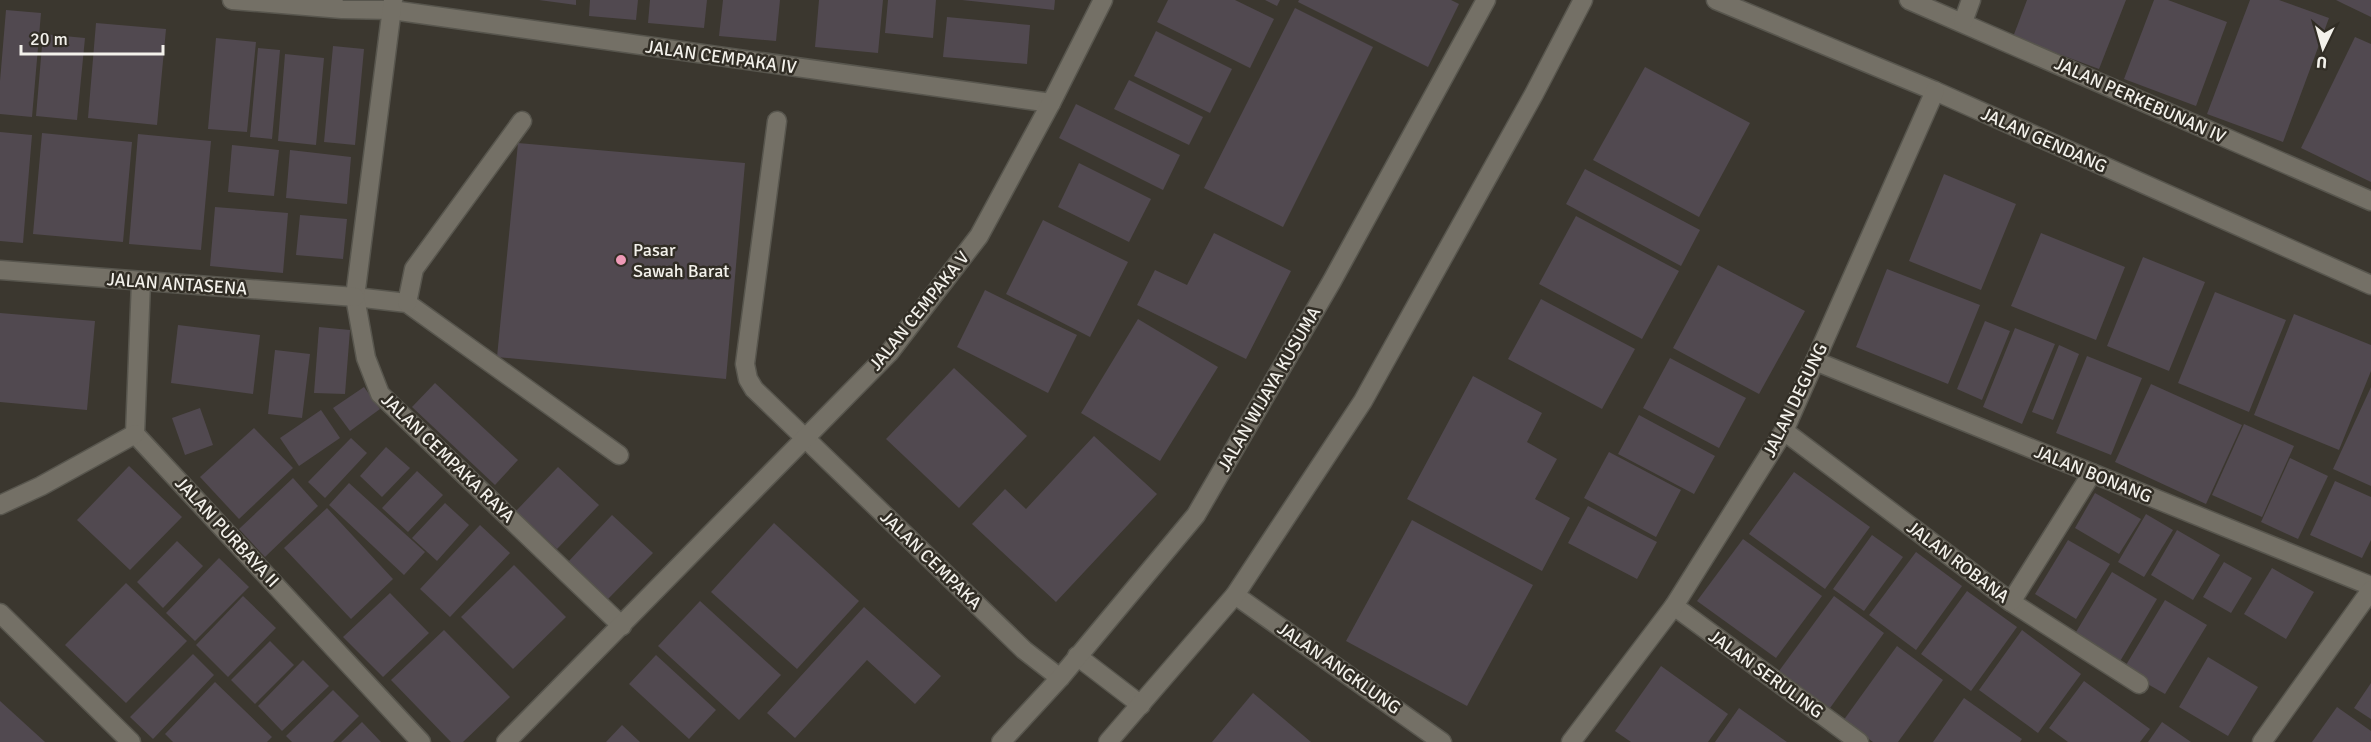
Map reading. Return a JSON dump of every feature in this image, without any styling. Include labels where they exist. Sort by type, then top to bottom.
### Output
[{"type":"street","name":"JALAN CEMPAKA IV","points":[[232,0],[342,9],[393,5],[1051,103]]},
{"type":"street","name":"JALAN CEMPAKA V","points":[[506,742],[889,353],[979,236],[1051,103],[1103,0]]},
{"type":"street","name":"JALAN WIJAYA KUSUMA","points":[[1001,742],[1060,678],[1196,515],[1332,281],[1486,0]]},
{"type":"street","points":[[1108,742],[1235,595],[1363,401],[1523,114],[1583,0]]},
{"type":"street","name":"JALAN GENDANG","points":[[1716,0],[1935,91],[2371,285]]},
{"type":"street","name":"JALAN PERKEBUNAN IV","points":[[1909,0],[2371,201]]},
{"type":"street","points":[[1963,22],[1971,0]]},
{"type":"street","name":"JALAN CEMPAKA RAYA","points":[[393,5],[355,297],[366,358],[380,394],[622,626]]},
{"type":"street","name":"JALAN DEGUNG","points":[[1571,742],[1674,606],[1784,431],[1935,91]]},
{"type":"street","points":[[522,121],[414,269],[407,303],[619,455]]},
{"type":"street","name":"JALAN CEMPAKA","points":[[777,121],[745,364],[748,379],[754,389],[1024,650],[1060,678]]},
{"type":"street","name":"JALAN ANTASENA","points":[[0,270],[407,303]]},
{"type":"street","points":[[0,505],[41,486],[135,434],[135,384],[141,282]]},
{"type":"street","name":"JALAN BONANG","points":[[1815,361],[2371,588]]},
{"type":"street","name":"JALAN ROBANA","points":[[1784,431],[2011,602],[2139,684]]},
{"type":"street","name":"JALAN PURBAYA II","points":[[135,434],[422,742]]},
{"type":"street","points":[[2011,602],[2092,473]]},
{"type":"street","points":[[2262,742],[2371,588]]},
{"type":"street","name":"JALAN ANGKLUNG","points":[[1235,595],[1442,742]]},
{"type":"street","name":"JALAN SERULING","points":[[1674,606],[1859,742]]},
{"type":"street","points":[[0,614],[131,742]]},
{"type":"street","points":[[1077,656],[1141,705]]},
{"type":"building","points":[[539,0],[576,0],[576,5]]},
{"type":"building","points":[[590,0],[638,0],[636,20],[589,16]]},
{"type":"building","points":[[650,0],[707,0],[704,28],[648,23]]},
{"type":"building","points":[[723,0],[780,0],[776,41],[719,36]]},
{"type":"building","points":[[819,0],[883,0],[878,53],[815,47]]},
{"type":"building","points":[[888,0],[936,0],[933,38],[885,33]]},
{"type":"building","points":[[962,0],[1055,0],[1054,10]]},
{"type":"building","points":[[1168,0],[1235,0],[1274,19],[1250,68],[1157,22]]},
{"type":"building","points":[[1265,0],[1280,0],[1277,6]]},
{"type":"building","points":[[1299,0],[1451,0],[1459,4],[1428,67],[1298,2]]},
{"type":"building","points":[[2027,0],[2126,0],[2099,69],[2013,37]]},
{"type":"building","points":[[2154,0],[2168,0],[2227,22],[2196,106],[2124,79]]},
{"type":"building","points":[[2250,0],[2279,0],[2329,18],[2283,142],[2207,114]]},
{"type":"building","points":[[2336,0],[2371,0],[2371,17],[2344,4]]},
{"type":"building","points":[[1295,8],[1373,47],[1283,227],[1204,188]]},
{"type":"building","points":[[6,10],[41,13],[32,117],[0,114],[0,81]]},
{"type":"building","points":[[947,17],[1030,25],[1027,64],[943,57]]},
{"type":"building","points":[[96,23],[166,29],[157,125],[88,118]]},
{"type":"building","points":[[1156,31],[1232,69],[1210,113],[1134,76]]},
{"type":"building","points":[[43,34],[85,38],[77,120],[36,116]]},
{"type":"building","points":[[2355,37],[2371,44],[2371,182],[2301,148]]},
{"type":"building","points":[[216,38],[256,42],[247,132],[208,129]]},
{"type":"building","points":[[333,46],[364,49],[355,145],[324,142]]},
{"type":"building","points":[[258,48],[280,50],[272,139],[250,137]]},
{"type":"building","points":[[285,54],[324,58],[316,145],[278,141]]},
{"type":"building","points":[[1645,67],[1750,123],[1699,217],[1593,160]]},
{"type":"building","points":[[1129,80],[1203,117],[1189,145],[1114,109]]},
{"type":"building","points":[[1076,104],[1180,155],[1163,190],[1059,138]]},
{"type":"building","points":[[0,132],[32,135],[23,243],[0,241]]},
{"type":"building","points":[[42,133],[132,142],[123,242],[33,234]]},
{"type":"building","points":[[138,134],[211,141],[201,250],[129,244]]},
{"type":"building","name":"Pasar Sawah Barat","points":[[518,143],[745,163],[726,379],[497,357]]},
{"type":"building","points":[[232,145],[279,150],[274,196],[228,192]]},
{"type":"building","points":[[290,150],[351,157],[347,204],[286,198]]},
{"type":"building","points":[[1079,163],[1151,199],[1129,242],[1058,207]]},
{"type":"building","points":[[1585,169],[1700,230],[1681,266],[1566,204]]},
{"type":"building","points":[[1944,174],[2016,204],[1981,290],[1909,261]]},
{"type":"building","points":[[215,207],[288,213],[283,273],[210,266]]},
{"type":"building","points":[[300,215],[347,219],[343,259],[296,255]]},
{"type":"building","points":[[1576,216],[1679,271],[1642,339],[1539,284]]},
{"type":"building","points":[[1043,220],[1128,262],[1090,337],[1006,294]]},
{"type":"building","points":[[1214,233],[1291,271],[1246,359],[1137,305],[1155,270],[1187,285]]},
{"type":"building","points":[[2041,233],[2125,267],[2096,340],[2011,306]]},
{"type":"building","points":[[2143,257],[2205,282],[2169,371],[2107,346]]},
{"type":"building","points":[[1718,265],[1805,311],[1759,394],[1673,348]]},
{"type":"building","points":[[1887,269],[1980,305],[1948,384],[1856,347]]},
{"type":"building","points":[[985,290],[1077,335],[1048,393],[957,347]]},
{"type":"building","points":[[2215,292],[2286,320],[2249,412],[2178,383]]},
{"type":"building","points":[[1541,299],[1635,349],[1602,409],[1508,359]]},
{"type":"building","points":[[0,313],[95,321],[87,410],[0,402]]},
{"type":"building","points":[[2294,314],[2371,345],[2371,371],[2339,450],[2254,415]]},
{"type":"building","points":[[1138,319],[1218,367],[1160,461],[1081,413]]},
{"type":"building","points":[[1985,321],[2010,331],[1982,400],[1957,389]]},
{"type":"building","points":[[178,325],[260,335],[253,394],[171,383]]},
{"type":"building","points":[[319,327],[350,330],[345,394],[314,393]]},
{"type":"building","points":[[2015,328],[2055,344],[2022,424],[1983,407]]},
{"type":"building","points":[[2059,345],[2079,354],[2053,420],[2032,412]]},
{"type":"building","points":[[275,350],[310,354],[302,418],[268,414]]},
{"type":"building","points":[[2087,356],[2142,378],[2111,455],[2056,433]]},
{"type":"building","points":[[1670,358],[1746,398],[1719,448],[1643,408]]},
{"type":"building","points":[[954,368],[1027,436],[959,508],[886,439]]},
{"type":"building","points":[[1473,376],[1542,413],[1527,442],[1557,459],[1535,499],[1570,518],[1542,571],[1407,499]]},
{"type":"building","points":[[435,383],[518,460],[495,485],[412,407]]},
{"type":"building","points":[[2151,384],[2242,425],[2206,504],[2115,462]]},
{"type":"building","points":[[364,387],[380,409],[350,431],[333,408]]},
{"type":"building","points":[[2371,387],[2371,486],[2333,469]]},
{"type":"building","points":[[200,408],[213,445],[185,455],[172,418]]},
{"type":"building","points":[[321,410],[340,438],[299,466],[280,438]]},
{"type":"building","points":[[1639,415],[1715,456],[1694,494],[1618,454]]},
{"type":"building","points":[[2244,424],[2294,446],[2262,517],[2212,495]]},
{"type":"building","points":[[254,428],[293,468],[239,519],[200,477]]},
{"type":"building","points":[[1094,436],[1157,494],[1056,602],[972,524],[1005,489],[1026,509]]},
{"type":"building","points":[[351,438],[367,453],[325,498],[308,482]]},
{"type":"building","points":[[386,447],[410,468],[382,497],[360,476]]},
{"type":"building","points":[[1609,452],[1681,490],[1656,537],[1584,498]]},
{"type":"building","points":[[2290,458],[2328,476],[2298,539],[2261,522]]},
{"type":"building","points":[[129,466],[182,517],[130,570],[77,520]]},
{"type":"building","points":[[558,467],[599,505],[557,549],[516,511]]},
{"type":"building","points":[[417,471],[443,495],[408,532],[382,508]]},
{"type":"building","points":[[1794,472],[1870,527],[1825,589],[1749,534]]},
{"type":"building","points":[[293,478],[318,506],[265,557],[239,529]]},
{"type":"building","points":[[2335,481],[2371,497],[2371,540],[2362,558],[2310,535]]},
{"type":"building","points":[[349,483],[425,552],[404,575],[329,505]]},
{"type":"building","points":[[2095,493],[2141,519],[2119,554],[2075,528]]},
{"type":"building","points":[[445,503],[469,525],[437,561],[412,538]]},
{"type":"building","points":[[1588,506],[1657,542],[1637,579],[1568,543]]},
{"type":"building","points":[[327,508],[393,579],[351,619],[284,548]]},
{"type":"building","points":[[2146,514],[2173,530],[2144,577],[2118,562]]},
{"type":"building","points":[[612,515],[653,553],[608,599],[568,562]]},
{"type":"building","points":[[1412,520],[1533,585],[1467,706],[1346,641]]},
{"type":"building","points":[[774,523],[859,601],[797,669],[711,592]]},
{"type":"building","points":[[480,525],[510,553],[450,617],[420,589]]},
{"type":"building","points":[[2177,530],[2220,555],[2193,600],[2151,575]]},
{"type":"building","points":[[1872,535],[1903,557],[1864,611],[1833,589]]},
{"type":"building","points":[[1743,539],[1822,596],[1776,658],[1697,601]]},
{"type":"building","points":[[2068,540],[2110,564],[2076,619],[2035,594]]},
{"type":"building","points":[[177,541],[203,566],[163,608],[137,582]]},
{"type":"building","points":[[1916,552],[1962,586],[1916,650],[1869,615]]},
{"type":"building","points":[[219,558],[249,587],[195,641],[166,613]]},
{"type":"building","points":[[2224,562],[2252,578],[2231,613],[2203,597]]},
{"type":"building","points":[[514,565],[566,617],[513,669],[461,617]]},
{"type":"building","points":[[2272,568],[2314,592],[2286,639],[2244,614]]},
{"type":"building","points":[[2112,572],[2157,599],[2119,663],[2073,637]]},
{"type":"building","points":[[126,583],[187,641],[126,703],[65,645]]},
{"type":"building","points":[[1967,591],[2017,627],[1971,691],[1921,654]]},
{"type":"building","points":[[390,593],[429,633],[383,677],[343,637]]},
{"type":"building","points":[[243,596],[276,628],[228,677],[196,645]]},
{"type":"building","points":[[1834,596],[1884,633],[1830,708],[1779,671]]},
{"type":"building","points":[[2165,600],[2207,625],[2165,694],[2123,670]]},
{"type":"building","points":[[700,601],[781,675],[739,720],[658,646]]},
{"type":"building","points":[[864,607],[941,676],[915,704],[867,660],[795,738],[767,713]]},
{"type":"building","points":[[444,630],[510,697],[463,742],[451,742],[391,680]]},
{"type":"building","points":[[2022,630],[2081,674],[2038,733],[1979,690]]},
{"type":"building","points":[[270,641],[294,665],[255,704],[231,680]]},
{"type":"building","points":[[1897,646],[1943,680],[1898,742],[1873,742],[1843,721]]},
{"type":"building","points":[[193,654],[214,675],[153,739],[130,717]]},
{"type":"building","points":[[656,655],[716,710],[689,739],[629,684]]},
{"type":"building","points":[[2208,657],[2258,687],[2228,736],[2179,707]]},
{"type":"building","points":[[303,660],[329,686],[282,731],[258,706]]},
{"type":"building","points":[[1661,666],[1728,714],[1708,742],[1631,742],[1615,731]]},
{"type":"building","points":[[2084,681],[2150,729],[2140,742],[2068,742],[2049,728]]},
{"type":"building","points":[[215,682],[272,737],[267,742],[173,742],[165,734]]},
{"type":"building","points":[[2371,683],[2371,719],[2354,708]]},
{"type":"building","points":[[333,690],[359,716],[333,742],[292,742],[286,736]]},
{"type":"building","points":[[1253,693],[1311,742],[1212,742]]},
{"type":"building","points":[[1964,698],[2022,739],[2020,742],[1933,742]]},
{"type":"building","points":[[0,701],[45,742],[0,742]]},
{"type":"building","points":[[2337,707],[2371,731],[2371,742],[2312,742]]},
{"type":"building","points":[[1739,708],[1787,742],[1715,742]]},
{"type":"building","points":[[362,722],[381,742],[341,742]]},
{"type":"building","points":[[2162,722],[2191,742],[2148,742]]},
{"type":"building","points":[[622,725],[640,742],[606,742]]},
{"type":"place","name":"Pasar Sawah Barat","points":[[621,260]]}]
